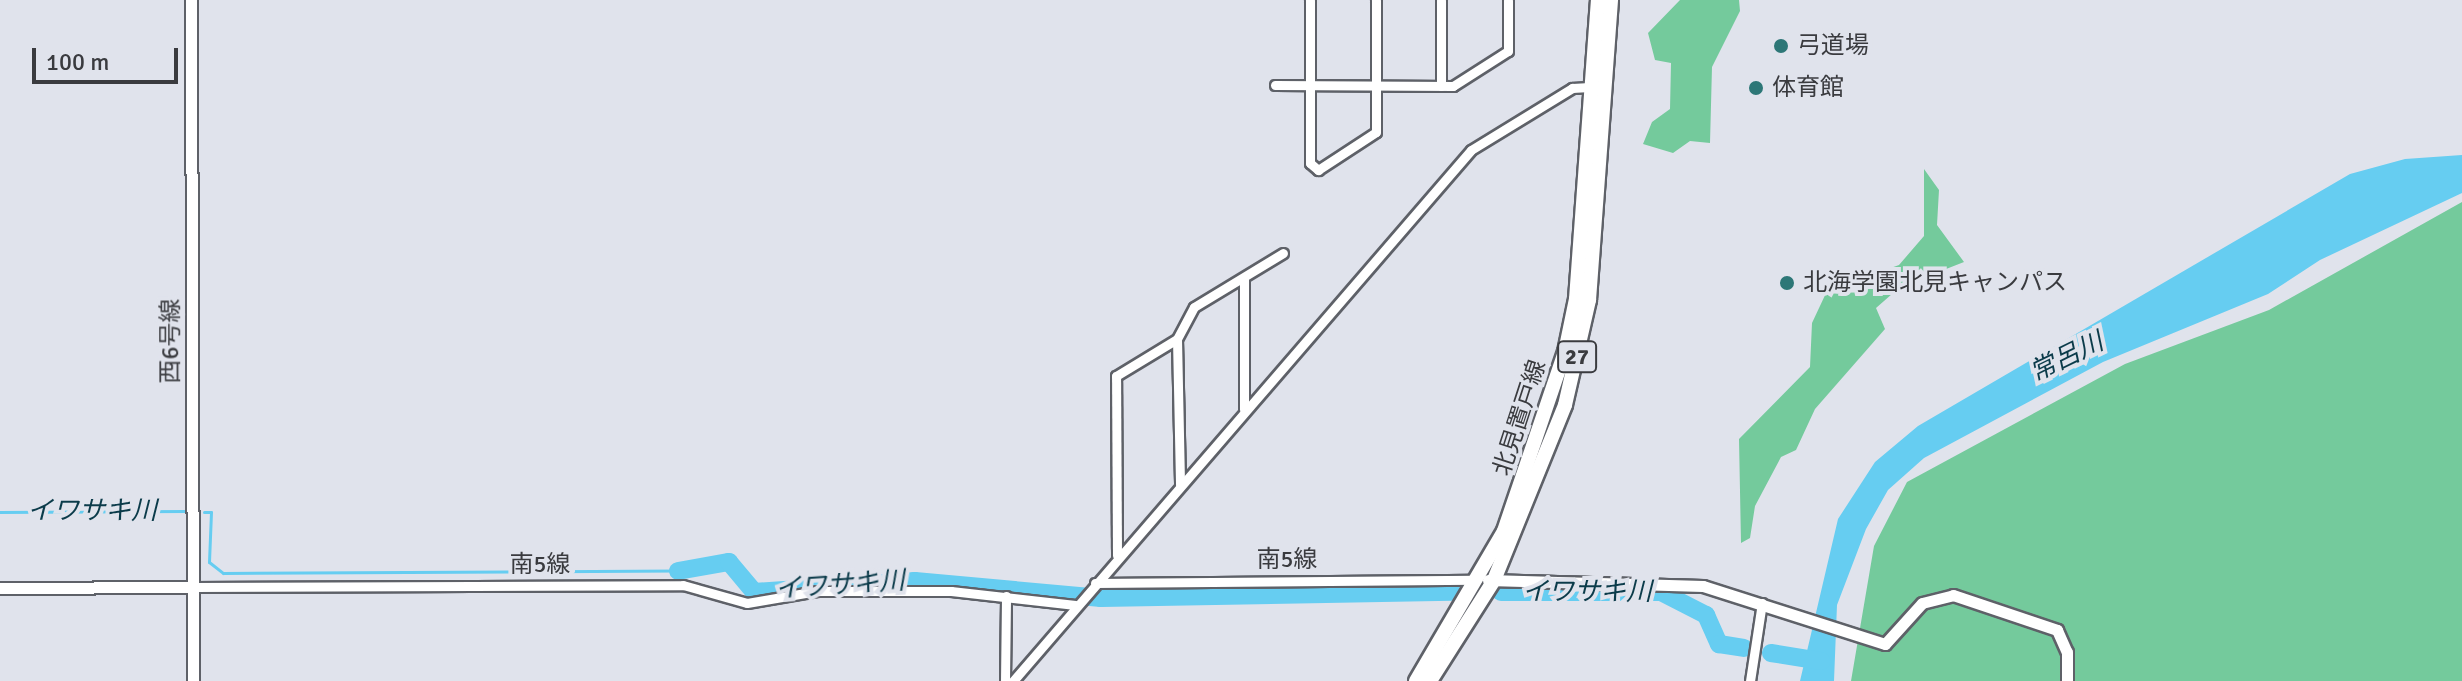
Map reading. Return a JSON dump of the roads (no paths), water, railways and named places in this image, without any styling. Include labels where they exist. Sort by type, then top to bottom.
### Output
[{"type":"main road","name":"北見置戸線","points":[[1598,0],[1599,87]]},
{"type":"main road","name":"北見置戸線","points":[[1430,681],[1486,580],[1532,459],[1565,352],[1576,299],[1611,0]]},
{"type":"main road","name":"北見置戸線","points":[[1416,681],[1486,580]]},
{"type":"street","name":"西6号線","points":[[191,0],[193,681]]},
{"type":"street","points":[[1310,0],[1310,163],[1318,170],[1374,137],[1376,0]]},
{"type":"street","points":[[1441,0],[1441,86]]},
{"type":"street","points":[[1275,85],[1441,86],[1508,51],[1508,0]]},
{"type":"street","points":[[1013,681],[1117,555],[1471,150],[1572,88],[1599,87]]},
{"type":"street","points":[[1180,485],[1177,339],[1194,307],[1283,253]]},
{"type":"street","points":[[1244,278],[1244,409]]},
{"type":"street","points":[[1117,555],[1116,376],[1177,339]]},
{"type":"street","name":"南5線","points":[[1095,583],[1486,580]]},
{"type":"street","points":[[1486,580],[1653,581],[1767,605],[1870,643],[1896,638],[1922,603],[1953,595],[2057,630],[2067,652],[2067,681]]},
{"type":"street","name":"南5線","points":[[0,588],[683,585],[747,603],[817,591],[1080,599]]},
{"type":"street","points":[[1005,681],[1006,596]]},
{"type":"street","points":[[1750,681],[1767,605]]},
{"type":"water","name":"常呂川","points":[[2462,155],[2462,193],[2320,260],[2268,294],[2103,362],[1924,458],[1888,490],[1866,529],[1837,605],[1834,681],[1800,681],[1838,519],[1875,462],[1918,426],[2350,174],[2405,159]]},
{"type":"waterway","name":"イワサキ川","points":[[0,512],[185,511]]},
{"type":"waterway","name":"イワサキ川","points":[[204,512],[211,512],[209,562],[223,573],[678,571]]},
{"type":"waterway","name":"イワサキ川","points":[[678,571],[729,562],[754,592],[915,581],[1101,598],[1452,592]]},
{"type":"waterway","name":"イワサキ川","points":[[1501,592],[1661,592],[1706,615],[1719,644],[1744,648]]},
{"type":"waterway","name":"イワサキ川","points":[[1068,598],[1071,595]]},
{"type":"waterway","name":"イワサキ川","points":[[1771,653],[1821,661]]},
{"type":"place","name":"弓道場","points":[[1781,46]]},
{"type":"place","name":"体育館","points":[[1756,88]]},
{"type":"place","name":"北海学園北見キャンパス","points":[[1787,283]]}]
